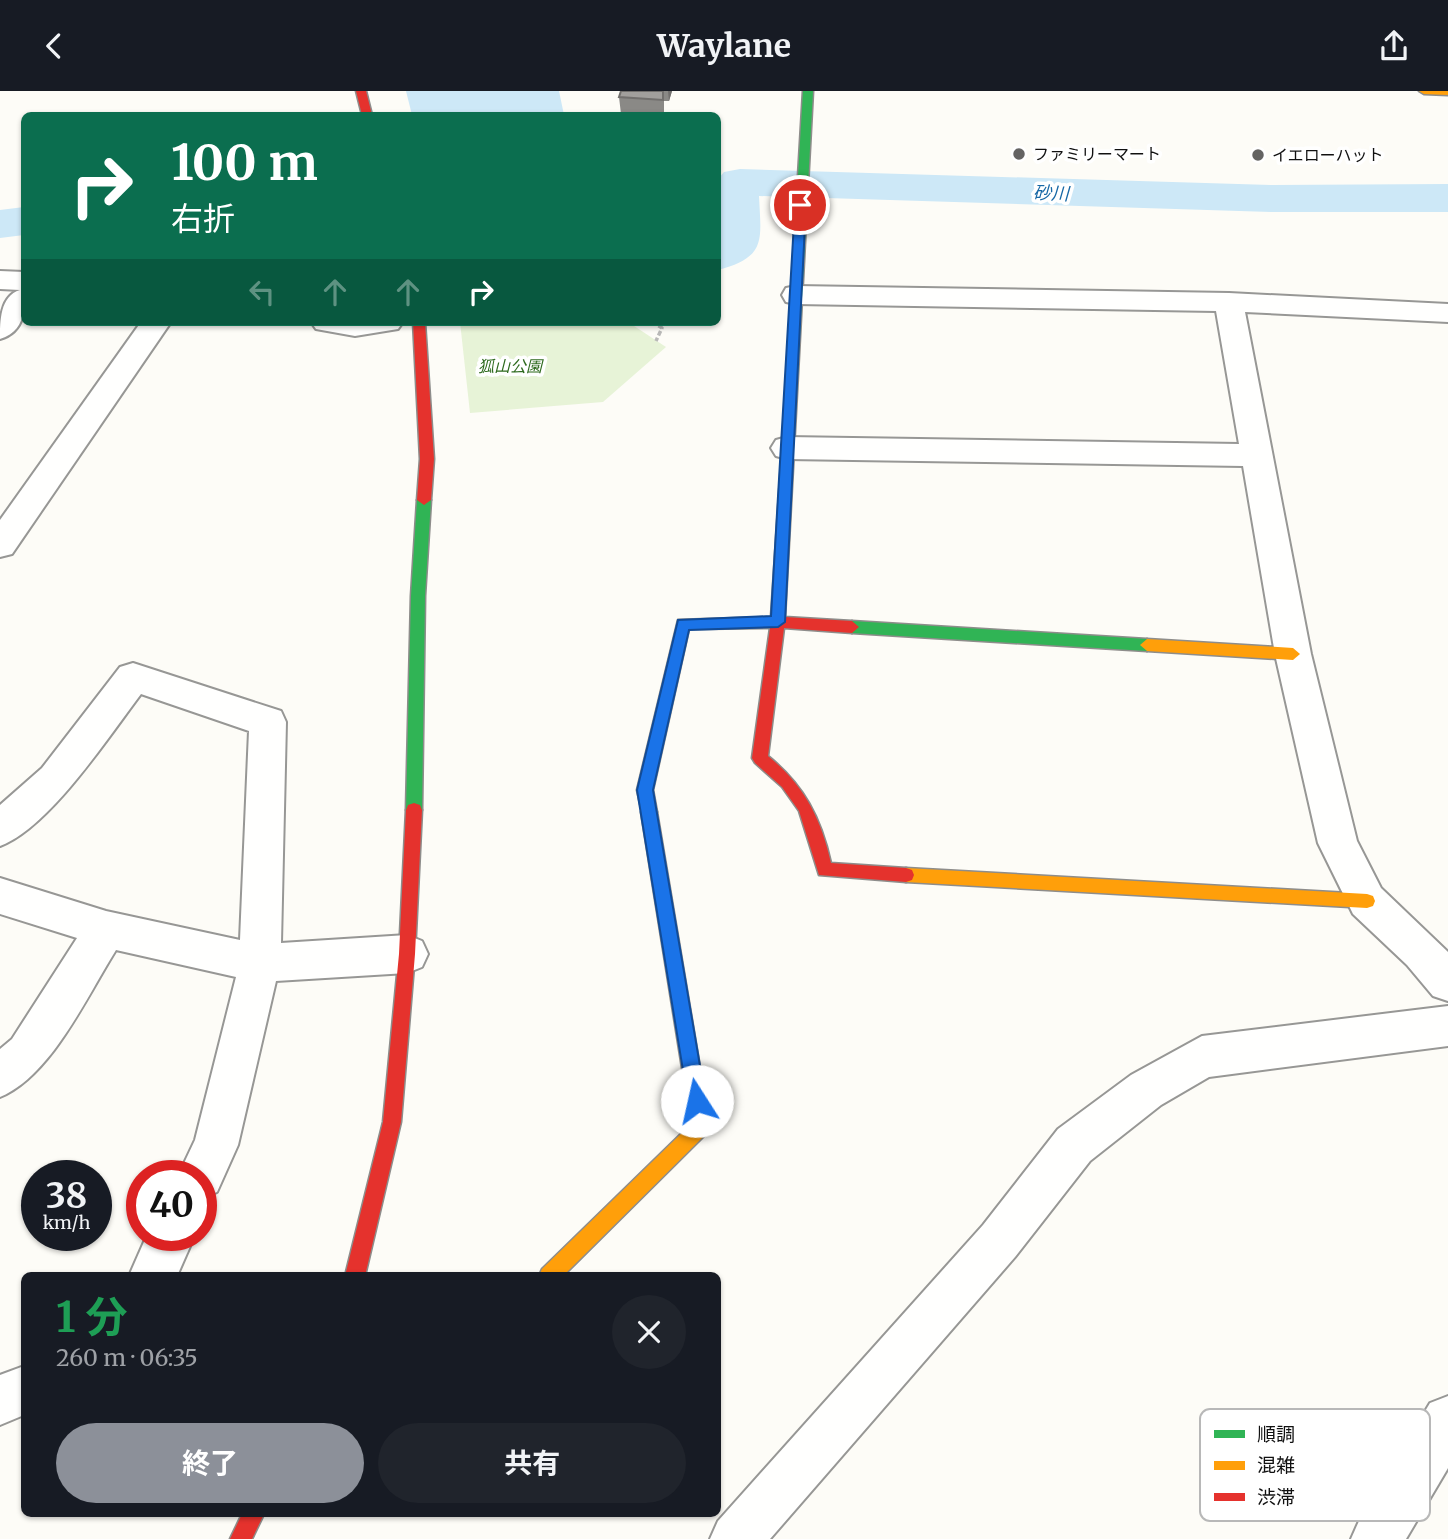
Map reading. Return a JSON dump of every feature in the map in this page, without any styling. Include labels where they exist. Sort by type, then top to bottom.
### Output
[{"type":"main road","points":[[361,91],[366,112]]},
{"type":"main road","points":[[808,91],[778,622],[760,758],[786,777],[811,811],[825,870],[1367,901]]},
{"type":"main road","points":[[1424,91],[1448,92]]},
{"type":"main road","points":[[356,1272],[392,1122],[407,954],[415,769],[418,596],[427,459],[419,326]]},
{"type":"main road","points":[[553,1272],[701,1127],[645,790],[683,624],[778,622],[1293,654]]},
{"type":"main road","points":[[241,1539],[252,1517]]},
{"type":"street","points":[[0,280],[21,281]]},
{"type":"street","points":[[796,295],[1229,302],[1448,313]]},
{"type":"street","points":[[0,330],[21,302]]},
{"type":"street","points":[[1229,302],[1293,654],[1338,843],[1367,901],[1422,952],[1448,982]]},
{"type":"street","points":[[0,545],[153,326]]},
{"type":"street","points":[[787,448],[1257,455]]},
{"type":"street","points":[[0,829],[55,779],[133,677],[268,722],[260,963],[216,1145],[209,1160]]},
{"type":"street","points":[[0,896],[106,929],[260,963],[407,954]]},
{"type":"street","points":[[0,1076],[27,1054],[106,929]]},
{"type":"street","points":[[736,1539],[999,1241],[1074,1145],[1146,1090],[1202,1057],[1448,1026]]},
{"type":"street","points":[[154,1272],[164,1251]]},
{"type":"street","points":[[0,1400],[21,1392]]},
{"type":"street","points":[[1430,1450],[1448,1420]]},
{"type":"street","points":[[1377,1539],[1388,1521]]},
{"type":"path","points":[[656,341],[662,328],[659,326]]},
{"type":"green space","name":"狐山公園","points":[[460,326],[634,326],[666,347],[603,402],[470,413]]},
{"type":"water","points":[[406,91],[559,91],[563,112],[411,112]]},
{"type":"building","points":[[621,91],[663,91],[663,100],[619,97]]},
{"type":"waterway","name":"砂川","points":[[721,254],[734,248],[738,239],[736,185],[740,182],[1182,196],[1448,198]]},
{"type":"waterway","name":"砂川","points":[[0,224],[21,221]]},
{"type":"traffic: fast","points":[[788,449],[808,91]]},
{"type":"traffic: fast","points":[[414,810],[418,596],[424,500]]},
{"type":"traffic: fast","points":[[852,627],[1147,645]]},
{"type":"traffic: slow","points":[[1424,91],[1448,92]]},
{"type":"traffic: slow","points":[[1147,645],[1293,654]]},
{"type":"traffic: slow","points":[[553,1272],[701,1127],[649,812]]},
{"type":"traffic: slow","points":[[906,875],[1367,901]]},
{"type":"traffic: jam","points":[[361,91],[366,112]]},
{"type":"traffic: jam","points":[[419,326],[427,459],[424,500]]},
{"type":"traffic: jam","points":[[788,449],[778,622],[760,758],[787,782],[805,807],[825,870],[906,875]]},
{"type":"traffic: jam","points":[[649,812],[645,790],[683,624],[778,622],[852,627]]},
{"type":"traffic: jam","points":[[356,1272],[392,1122],[407,954],[414,810]]},
{"type":"traffic: jam","points":[[241,1539],[252,1517]]},
{"type":"place","name":"ファミリーマート","points":[[1019,154]]},
{"type":"place","name":"イエローハット","points":[[1258,155]]},
{"type":"route","points":[[697,1101],[645,790],[676,645],[683,624],[778,622],[800,205]]}]
